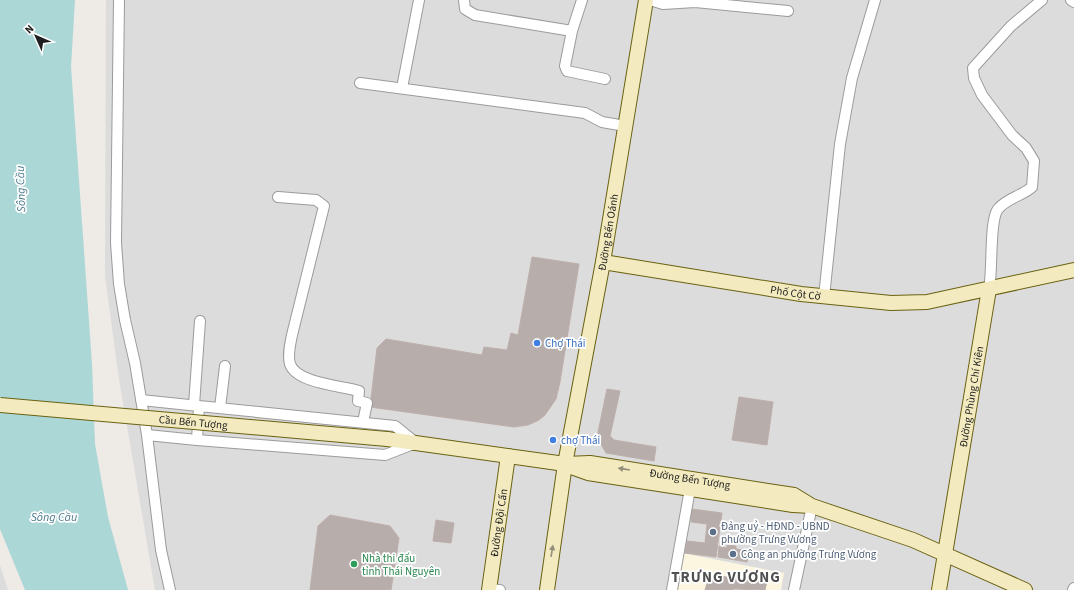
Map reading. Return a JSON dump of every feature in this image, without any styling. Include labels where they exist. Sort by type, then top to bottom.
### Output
[{"type":"street","points":[[119,0],[116,243],[125,320],[135,363],[147,435],[161,550],[170,590]]},
{"type":"street","points":[[402,88],[419,0]]},
{"type":"street","points":[[464,0],[463,4],[465,9],[475,15],[572,31]]},
{"type":"street","points":[[582,0],[572,31],[565,66],[567,71],[605,79]]},
{"type":"street","name":"Đường Bến Oánh","points":[[565,464],[603,262],[646,0]]},
{"type":"street","points":[[650,0],[663,4],[695,2],[788,11]]},
{"type":"street","points":[[824,297],[840,144],[852,78],[875,0]]},
{"type":"street","points":[[1042,0],[1011,26],[973,68],[974,78],[982,95],[1012,135],[1026,148],[1034,161],[1032,187],[1004,204],[993,217],[992,260],[989,289],[1074,270]]},
{"type":"street","points":[[360,83],[585,113],[602,122],[625,126]]},
{"type":"street","points":[[278,197],[316,200],[324,206],[293,331],[290,349],[290,364],[294,371],[301,376],[316,382],[359,391],[358,401],[367,403],[363,422]]},
{"type":"street","name":"Phố Cột Cờ","points":[[603,262],[824,297],[891,303],[927,302],[989,289]]},
{"type":"street","name":"Đường Phùng Chí Kiên","points":[[939,590],[989,289]]},
{"type":"street","points":[[197,440],[200,321]]},
{"type":"street","points":[[220,408],[225,366]]},
{"type":"street","points":[[141,400],[395,426],[416,443],[385,455],[147,435]]},
{"type":"street","name":"Cầu Bến Tượng","points":[[0,405],[387,439]]},
{"type":"street","name":"Đường Bến Tượng","points":[[387,439],[565,464],[590,463],[794,495],[812,506],[912,540],[1025,590]]},
{"type":"street","name":"Đường Đội Cấn","points":[[493,590],[508,456]]},
{"type":"street","points":[[546,590],[565,464]]},
{"type":"street","name":"Đường Bến Tượng","points":[[565,464],[588,473],[793,505],[812,506]]},
{"type":"street","points":[[672,590],[690,489]]},
{"type":"street","points":[[794,590],[812,506]]},
{"type":"shaded area","points":[[106,0],[1074,0],[1074,590],[155,590],[119,379],[105,276]]},
{"type":"shaded area","points":[[682,553],[784,573],[781,590],[676,590]]},
{"type":"shaded area","points":[[0,565],[8,590],[0,590]]},
{"type":"water","name":"Sông Cầu","points":[[0,0],[75,0],[71,67],[92,364],[95,444],[108,517],[128,590],[25,590],[0,529]]},
{"type":"building","name":"Chợ Thái","points":[[532,257],[579,264],[560,382],[556,399],[545,415],[539,420],[528,425],[514,427],[370,407],[377,348],[386,339],[482,355],[484,347],[507,350],[511,333],[518,335]]},
{"type":"building","points":[[607,389],[620,391],[610,436],[614,440],[656,447],[654,461],[606,453],[597,437]]},
{"type":"building","points":[[739,397],[773,402],[767,445],[732,440]]},
{"type":"building","name":"Đảng uỷ - HĐND - UBND phường Trưng Vương","points":[[692,509],[722,513],[716,557],[685,553],[687,541],[705,543],[707,524],[691,522]]},
{"type":"building","name":"Nhà thi đấu tỉnh Thái Nguyên","points":[[330,515],[390,526],[399,538],[391,590],[310,590],[318,526]]},
{"type":"building","points":[[436,520],[454,523],[451,543],[433,541]]},
{"type":"building","name":"Công an phường Trưng Vương","points":[[727,545],[736,546],[736,549],[749,551],[747,562],[718,557],[719,546],[727,548]]},
{"type":"building","points":[[734,575],[767,581],[765,590],[705,590],[709,577],[720,579],[720,576],[734,578]]},
{"type":"place","name":"Chợ Thái","points":[[537,343]]},
{"type":"place","name":"chợ Thái","points":[[553,440]]},
{"type":"place","name":"Đảng uỷ - HĐND - UBND phường Trưng Vương","points":[[713,532]]},
{"type":"place","name":"Công an phường Trưng Vương","points":[[733,554]]},
{"type":"place","name":"Nhà thi đấu tỉnh Thái Nguyên","points":[[354,564]]},
{"type":"district","name":"TRƯNG VƯƠNG","points":[[726,577]]}]
